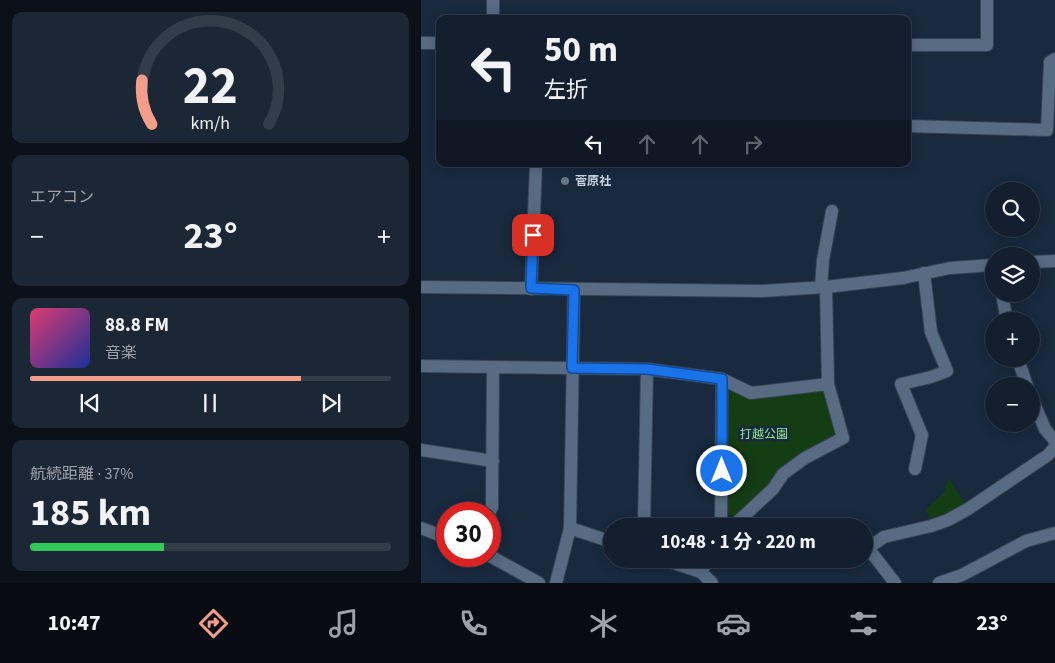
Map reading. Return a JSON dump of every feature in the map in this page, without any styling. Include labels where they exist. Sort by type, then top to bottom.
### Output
[{"type":"street","points":[[493,0],[493,15]]},
{"type":"street","points":[[911,44],[987,45],[987,0]]},
{"type":"street","points":[[421,43],[436,43]]},
{"type":"street","points":[[911,126],[1047,130],[1050,62],[1055,59]]},
{"type":"street","points":[[531,288],[536,167]]},
{"type":"street","points":[[742,518],[773,489],[783,474],[805,458],[843,438],[829,384],[823,287],[825,251],[832,211]]},
{"type":"street","points":[[1040,262],[1055,261]]},
{"type":"street","points":[[421,286],[574,290],[762,291],[823,287],[903,278],[950,268],[985,266]]},
{"type":"street","points":[[915,469],[922,435],[901,384],[947,371],[931,332],[924,274]]},
{"type":"street","points":[[555,583],[570,528],[574,290]]},
{"type":"street","points":[[421,366],[647,369],[722,379],[751,393],[829,384]]},
{"type":"street","points":[[492,502],[493,367]]},
{"type":"street","points":[[644,518],[647,369]]},
{"type":"street","points":[[721,518],[722,379]]},
{"type":"street","points":[[1040,418],[1045,430],[1055,440]]},
{"type":"street","points":[[895,583],[868,548],[884,537],[948,520],[968,509],[1048,455],[1055,447]]},
{"type":"street","points":[[421,450],[493,461]]},
{"type":"street","points":[[421,528],[436,534]]},
{"type":"street","points":[[570,528],[603,539]]},
{"type":"street","points":[[939,583],[963,575],[1026,541],[1055,533]]},
{"type":"street","points":[[501,562],[539,583]]},
{"type":"street","points":[[689,568],[701,572],[711,583]]},
{"type":"street","points":[[701,572],[703,568]]},
{"type":"green space","name":"打越公園","points":[[732,389],[819,389],[825,392],[835,431],[834,436],[780,468],[768,487],[735,517],[725,514],[727,393]]},
{"type":"green space","points":[[948,478],[966,504],[930,520],[926,509],[944,492]]},
{"type":"place","name":"菅原社","points":[[565,181]]},
{"type":"route","points":[[533,235],[531,288],[574,290],[572,368],[647,369],[722,379],[722,471]]}]
